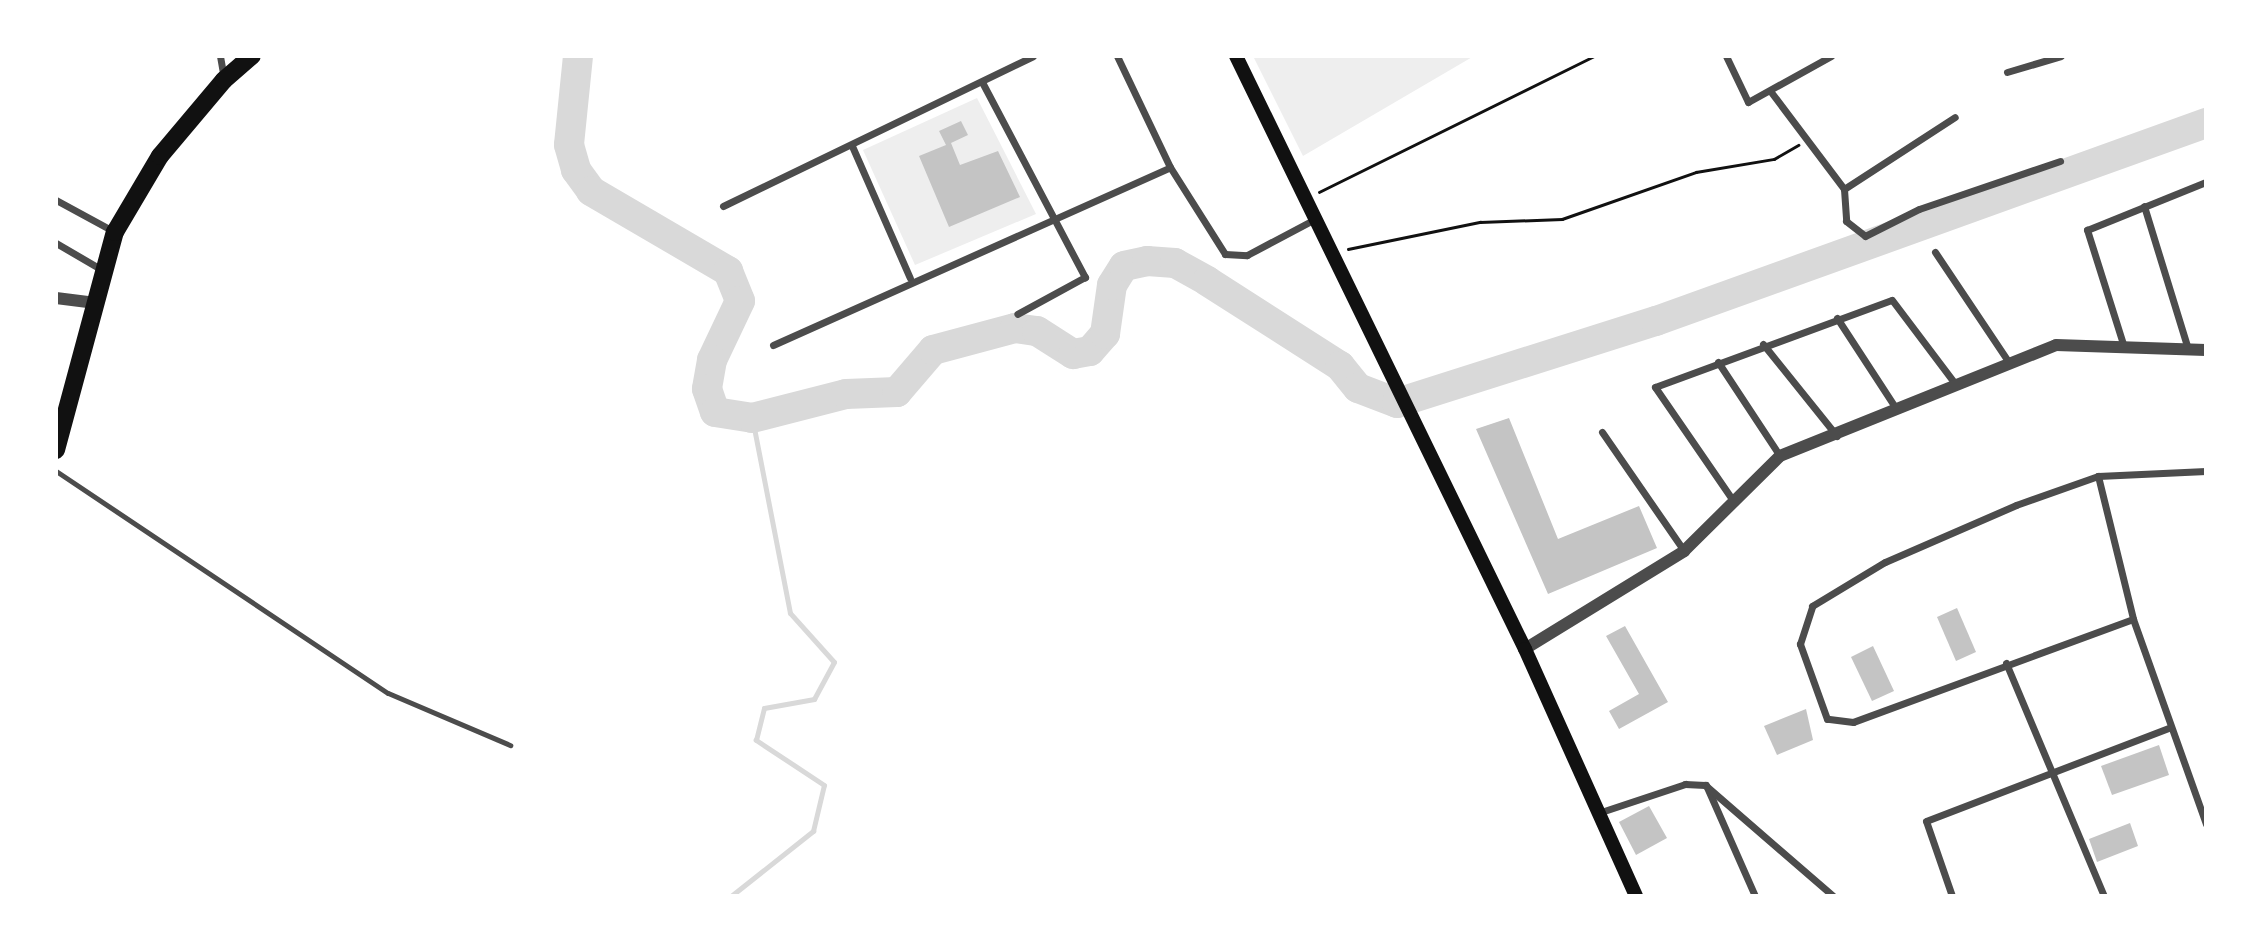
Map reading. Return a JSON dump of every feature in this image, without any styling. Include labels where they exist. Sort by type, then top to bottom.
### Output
[{"type":"highway","points":[[56,450],[115,232],[160,156],[224,80],[252,56]]},
{"type":"main road","points":[[1236,56],[1318,218],[1428,452],[1525,649],[1636,896]]},
{"type":"street","points":[[220,56],[224,80]]},
{"type":"street","points":[[723,206],[852,146],[1033,56]]},
{"type":"street","points":[[1117,56],[1170,167],[1225,254],[1247,255],[1318,218]]},
{"type":"street","points":[[1726,56],[1748,102],[1771,92],[1831,56]]},
{"type":"street","points":[[2007,72],[2061,56]]},
{"type":"street","points":[[982,82],[1053,222],[1085,278],[1017,314]]},
{"type":"street","points":[[1771,92],[1844,189],[1846,221],[1865,236],[1919,209],[2060,161]]},
{"type":"street","points":[[1844,189],[1955,117]]},
{"type":"street","points":[[852,146],[910,278]]},
{"type":"street","points":[[772,345],[910,278],[1053,222],[1170,167]]},
{"type":"street","points":[[2124,347],[2087,230],[2206,183]]},
{"type":"street","points":[[56,200],[115,232]]},
{"type":"street","points":[[2144,206],[2188,350]]},
{"type":"street","points":[[56,243],[104,272]]},
{"type":"street","points":[[1936,252],[2008,361]]},
{"type":"street","points":[[56,298],[96,303]]},
{"type":"street","points":[[1731,499],[1655,387],[1763,344],[1892,300],[1956,384]]},
{"type":"street","points":[[1836,318],[1897,411]]},
{"type":"street","points":[[1763,344],[1838,437]]},
{"type":"street","points":[[1525,649],[1684,551],[1731,499],[1780,456],[1838,437],[2008,361],[2056,345],[2206,350]]},
{"type":"street","points":[[1718,362],[1780,456]]},
{"type":"street","points":[[1602,432],[1684,551]]},
{"type":"street","points":[[2133,619],[2006,663],[1853,722],[1826,719],[1800,644],[1812,606],[1885,562],[2098,476],[2206,471]]},
{"type":"street","points":[[2098,476],[2133,619],[2168,728],[2206,824]]},
{"type":"street","points":[[2006,663],[2049,773],[2104,896]]},
{"type":"street","points":[[1952,896],[1926,821],[2168,728]]},
{"type":"street","points":[[1598,813],[1685,784],[1705,785],[1833,896]]},
{"type":"street","points":[[1705,785],[1755,896]]},
{"type":"lane","points":[[56,471],[388,693],[510,746]]},
{"type":"path","points":[[1313,195],[1399,158],[1594,56]]},
{"type":"path","points":[[1340,251],[1480,222],[1562,219],[1696,172],[1774,159],[1806,139]]},
{"type":"shaded area","points":[[1253,56],[1474,56],[1303,156]]},
{"type":"shaded area","points":[[977,98],[1036,214],[915,265],[863,150]]},
{"type":"building","points":[[961,121],[968,135],[951,143],[960,165],[998,151],[1020,197],[949,227],[919,156],[946,145],[939,131]]},
{"type":"building","points":[[1509,418],[1558,539],[1639,506],[1657,548],[1548,594],[1476,429]]},
{"type":"building","points":[[1957,608],[1976,652],[1956,661],[1937,617]]},
{"type":"building","points":[[1625,626],[1668,702],[1619,729],[1609,711],[1639,694],[1606,636]]},
{"type":"building","points":[[1873,646],[1894,691],[1872,701],[1851,657]]},
{"type":"building","points":[[1806,709],[1813,740],[1777,755],[1764,726]]},
{"type":"building","points":[[2159,745],[2169,775],[2112,795],[2101,766]]},
{"type":"building","points":[[1649,806],[1667,838],[1636,855],[1619,822]]},
{"type":"building","points":[[2130,823],[2138,846],[2097,862],[2089,839]]},
{"type":"waterway","points":[[578,56],[569,145],[576,170],[591,191],[728,271],[740,301],[712,360],[707,389],[715,412],[752,418],[846,394],[897,392],[933,350],[1015,328],[1037,331],[1073,354],[1090,351],[1105,334],[1112,285],[1124,266],[1147,261],[1175,263],[1207,281],[1340,366],[1358,388],[1397,403],[1656,321],[2206,123]]},
{"type":"waterway","points":[[731,896],[813,831],[824,785],[756,740],[764,708],[814,699],[834,662],[790,613],[752,418]]}]
